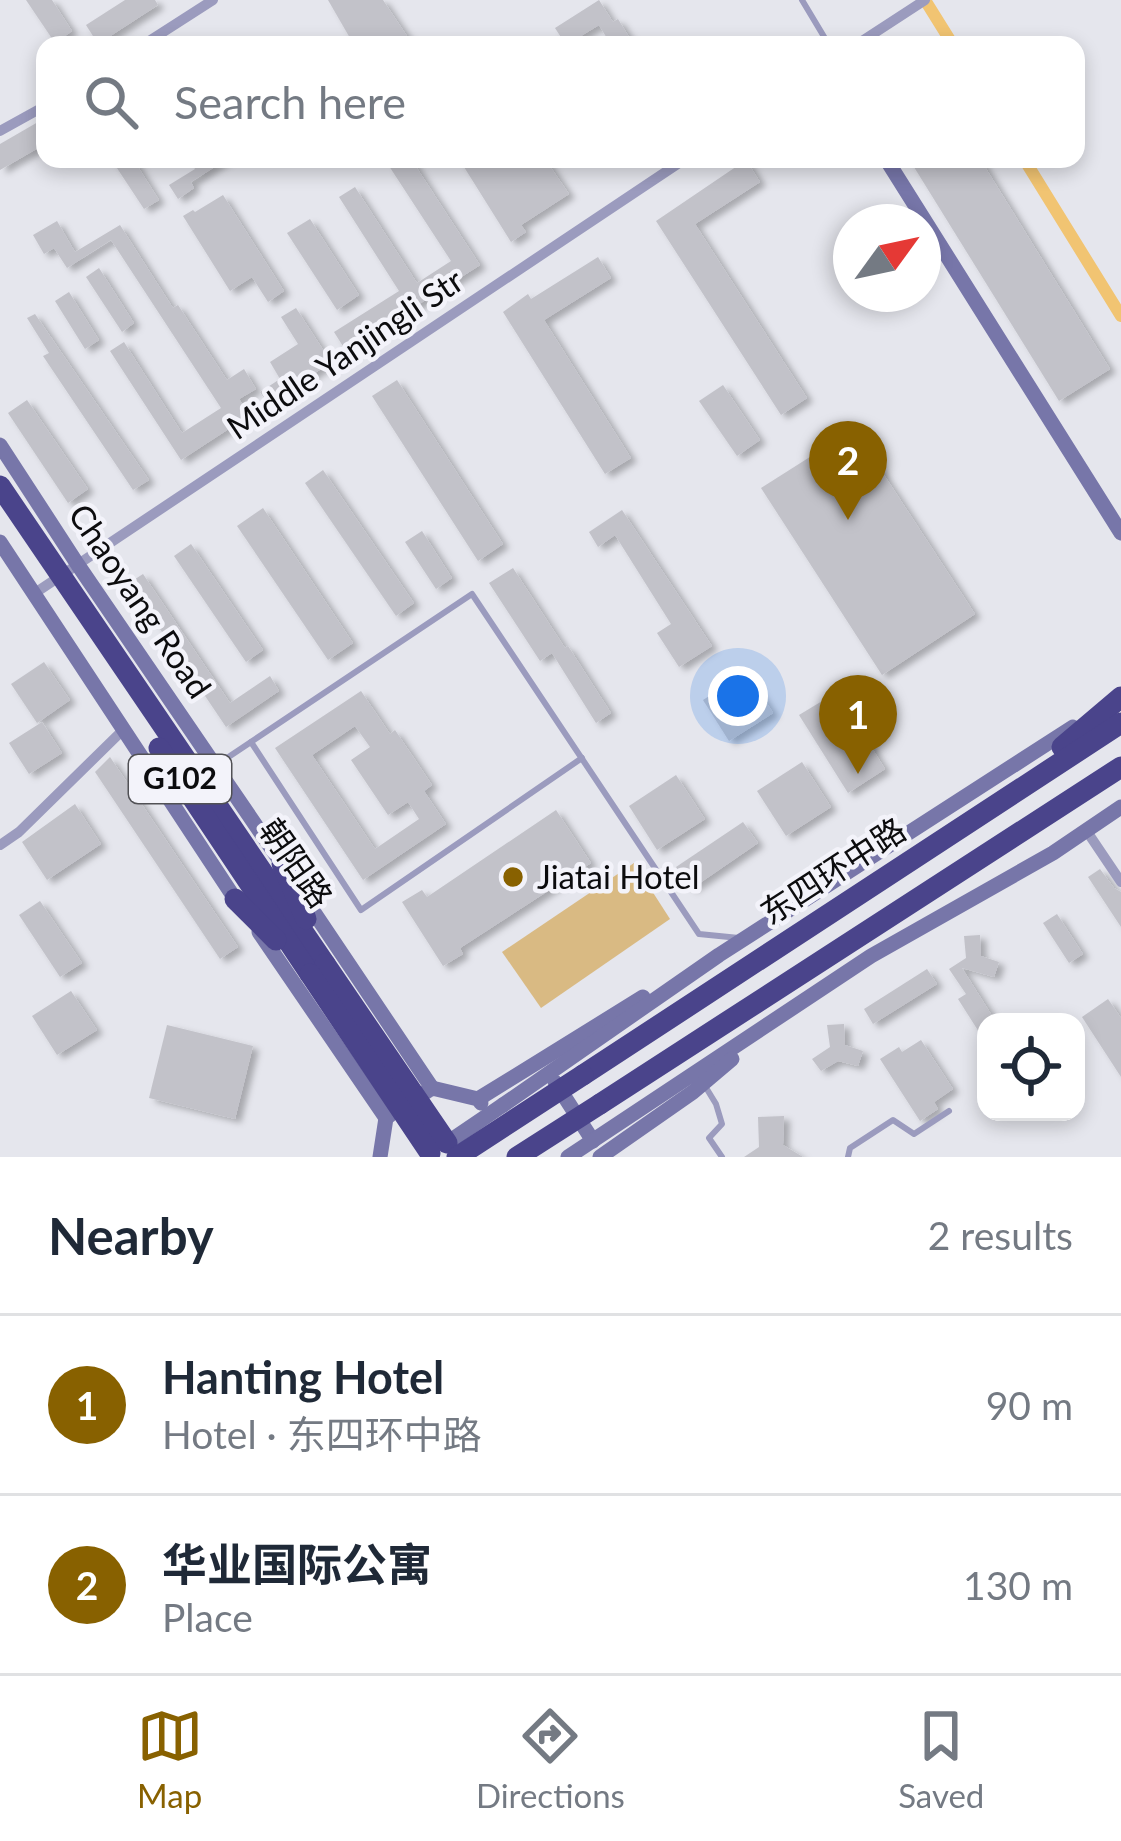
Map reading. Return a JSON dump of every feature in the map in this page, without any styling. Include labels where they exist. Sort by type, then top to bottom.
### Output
[{"type":"highway","name":"朝阳路","points":[[0,486],[55,579],[441,1154]]},
{"type":"highway","name":"朝阳路","points":[[0,508],[55,579]]},
{"type":"highway","points":[[1001,800],[1121,696]]},
{"type":"highway","name":"东四环中路","points":[[441,1154],[584,1075],[1121,723]]},
{"type":"highway","name":"东四环中路","points":[[516,1157],[1121,767]]},
{"type":"highway","points":[[1023,830],[1121,784]]},
{"type":"highway","points":[[282,864],[318,969]]},
{"type":"highway","points":[[235,898],[318,969]]},
{"type":"street","points":[[157,36],[213,0]]},
{"type":"street","points":[[892,0],[900,16]]},
{"type":"street","points":[[870,36],[925,0]]},
{"type":"street","points":[[0,130],[36,111]]},
{"type":"street","name":"Middle Yanjingli Str","points":[[55,579],[672,168]]},
{"type":"street","points":[[892,168],[1121,533]]},
{"type":"street","name":"Chaoyang Road","points":[[0,445],[124,729],[386,1118]]},
{"type":"street","name":"Chaoyang Road","points":[[0,542],[55,579],[215,766],[432,1088]]},
{"type":"street","name":"东四环中路","points":[[441,1154],[719,955],[1121,696]]},
{"type":"street","points":[[0,845],[124,729]]},
{"type":"street","points":[[596,1149],[871,956],[1053,853],[1121,807]]},
{"type":"street","points":[[1086,830],[1121,882]]},
{"type":"street","name":"东四环中路","points":[[478,1099],[719,955]]},
{"type":"street","points":[[568,1157],[596,1149],[703,1083],[809,997]]},
{"type":"street","points":[[550,1075],[596,1149]]},
{"type":"street","points":[[380,1157],[386,1118],[432,1088],[478,1099],[516,1157]]},
{"type":"lane","points":[[802,0],[824,36]]},
{"type":"lane","points":[[215,766],[472,594],[699,934],[744,939]]},
{"type":"lane","points":[[251,742],[361,910],[582,758]]},
{"type":"lane","points":[[703,1083],[722,1124],[709,1138],[722,1157]]},
{"type":"lane","points":[[848,1157],[850,1148],[893,1120],[914,1134],[949,1111]]},
{"type":"shaded area","points":[[634,863],[670,919],[541,1008],[502,952]]},
{"type":"building","points":[[26,0],[52,0],[72,31],[50,36]]},
{"type":"building","points":[[125,0],[155,0],[158,5],[110,36],[93,36],[86,25]]},
{"type":"building","points":[[328,0],[383,0],[407,36],[349,36]]},
{"type":"building","points":[[599,0],[628,36],[606,36],[599,25],[581,36],[560,36],[555,28]]},
{"type":"building","points":[[36,123],[36,149],[0,170],[0,144]]},
{"type":"building","points":[[117,168],[139,168],[159,200],[144,209]]},
{"type":"building","points":[[213,168],[191,182],[194,188],[178,199],[169,185],[195,169]]},
{"type":"building","points":[[390,168],[417,168],[480,265],[346,351],[334,332],[399,291],[339,197],[355,187],[417,283],[451,261]]},
{"type":"building","points":[[465,168],[551,168],[569,194],[521,225],[526,232],[511,242]]},
{"type":"building","points":[[734,168],[751,168],[760,182],[695,224],[807,398],[781,415],[656,221]]},
{"type":"building","points":[[915,168],[986,168],[1110,369],[1059,401]]},
{"type":"building","points":[[223,195],[284,291],[268,302],[252,277],[230,291],[183,216]]},
{"type":"building","points":[[310,219],[359,295],[337,310],[287,233]]},
{"type":"building","points":[[57,221],[75,252],[120,225],[227,380],[244,369],[256,389],[239,399],[250,415],[181,460],[110,351],[124,342],[182,433],[221,408],[111,240],[67,268],[54,248],[44,254],[33,235]]},
{"type":"building","points":[[598,257],[611,278],[544,320],[631,458],[605,474],[503,312]]},
{"type":"building","points":[[99,268],[134,323],[122,332],[86,277]]},
{"type":"building","points":[[69,292],[99,340],[85,349],[55,301]]},
{"type":"building","points":[[296,308],[331,362],[269,405],[260,392],[280,379],[270,362],[298,344],[281,317]]},
{"type":"building","points":[[35,314],[149,480],[133,490],[43,356],[49,353],[27,318]]},
{"type":"building","points":[[397,380],[503,544],[478,561],[372,396]]},
{"type":"building","points":[[723,385],[760,440],[737,456],[699,401]]},
{"type":"building","points":[[27,400],[88,489],[68,503],[8,413]]},
{"type":"building","points":[[854,429],[975,614],[882,675],[761,488]]},
{"type":"building","points":[[323,470],[414,603],[396,616],[305,483]]},
{"type":"building","points":[[263,508],[353,643],[328,660],[237,526]]},
{"type":"building","points":[[622,510],[712,646],[679,667],[657,633],[671,624],[615,535],[598,547],[589,532]]},
{"type":"building","points":[[422,531],[452,578],[436,589],[405,542]]},
{"type":"building","points":[[191,544],[263,650],[246,662],[174,556]]},
{"type":"building","points":[[513,568],[611,713],[596,723],[552,653],[540,661],[489,583]]},
{"type":"building","points":[[143,574],[230,703],[270,676],[279,691],[226,727],[129,583]]},
{"type":"building","points":[[44,662],[70,700],[37,723],[11,684]]},
{"type":"building","points":[[747,672],[773,713],[729,741],[703,700]]},
{"type":"building","points":[[361,691],[390,734],[395,730],[432,785],[424,791],[446,824],[363,880],[275,748]],"holes":[[[355,726],[370,747],[351,760],[388,815],[408,802],[419,819],[375,849],[312,755]]]},
{"type":"building","points":[[837,692],[885,769],[848,793],[799,715]]},
{"type":"building","points":[[42,722],[62,753],[29,774],[9,743]]},
{"type":"building","points":[[110,757],[238,947],[220,959],[95,772]]},
{"type":"building","points":[[802,762],[831,807],[786,836],[757,791]]},
{"type":"building","points":[[676,775],[705,819],[657,850],[629,806]]},
{"type":"building","points":[[75,804],[101,844],[47,880],[22,842]]},
{"type":"building","name":"Jiatai Hotel","points":[[556,810],[591,863],[460,948],[463,954],[443,966],[402,902],[422,890],[427,897]]},
{"type":"building","points":[[743,822],[758,843],[691,889],[676,867]]},
{"type":"building","points":[[1100,869],[1121,892],[1121,927],[1088,877]]},
{"type":"building","points":[[40,901],[82,963],[60,977],[19,915]]},
{"type":"building","points":[[1057,914],[1083,954],[1069,963],[1043,923]]},
{"type":"building","points":[[980,935],[981,956],[999,962],[994,977],[962,968],[990,1013],[977,1013],[977,1029],[958,999],[966,994],[949,969],[966,958],[964,936]]},
{"type":"building","points":[[927,969],[937,984],[873,1024],[864,1009]]},
{"type":"building","points":[[71,991],[97,1030],[57,1055],[32,1016]]},
{"type":"building","points":[[1108,999],[1121,1018],[1121,1077],[1085,1022],[1085,1015]]},
{"type":"building","points":[[844,1024],[845,1045],[863,1051],[858,1066],[838,1061],[821,1071],[812,1059],[830,1047],[827,1025]]},
{"type":"building","points":[[167,1025],[253,1046],[235,1119],[149,1098]]},
{"type":"building","points":[[921,1040],[953,1089],[934,1102],[938,1109],[920,1121],[880,1059]]},
{"type":"building","points":[[784,1116],[783,1145],[803,1157],[744,1157],[759,1147],[758,1117]]},
{"type":"waterway","points":[[925,0],[947,36]]},
{"type":"waterway","points":[[1030,168],[1121,316]]},
{"type":"place","name":"华业国际公寓","points":[[848,520]]},
{"type":"place","name":"Hanting Hotel","points":[[858,774]]},
{"type":"place","name":"Jiatai Hotel","points":[[513,877]]}]
